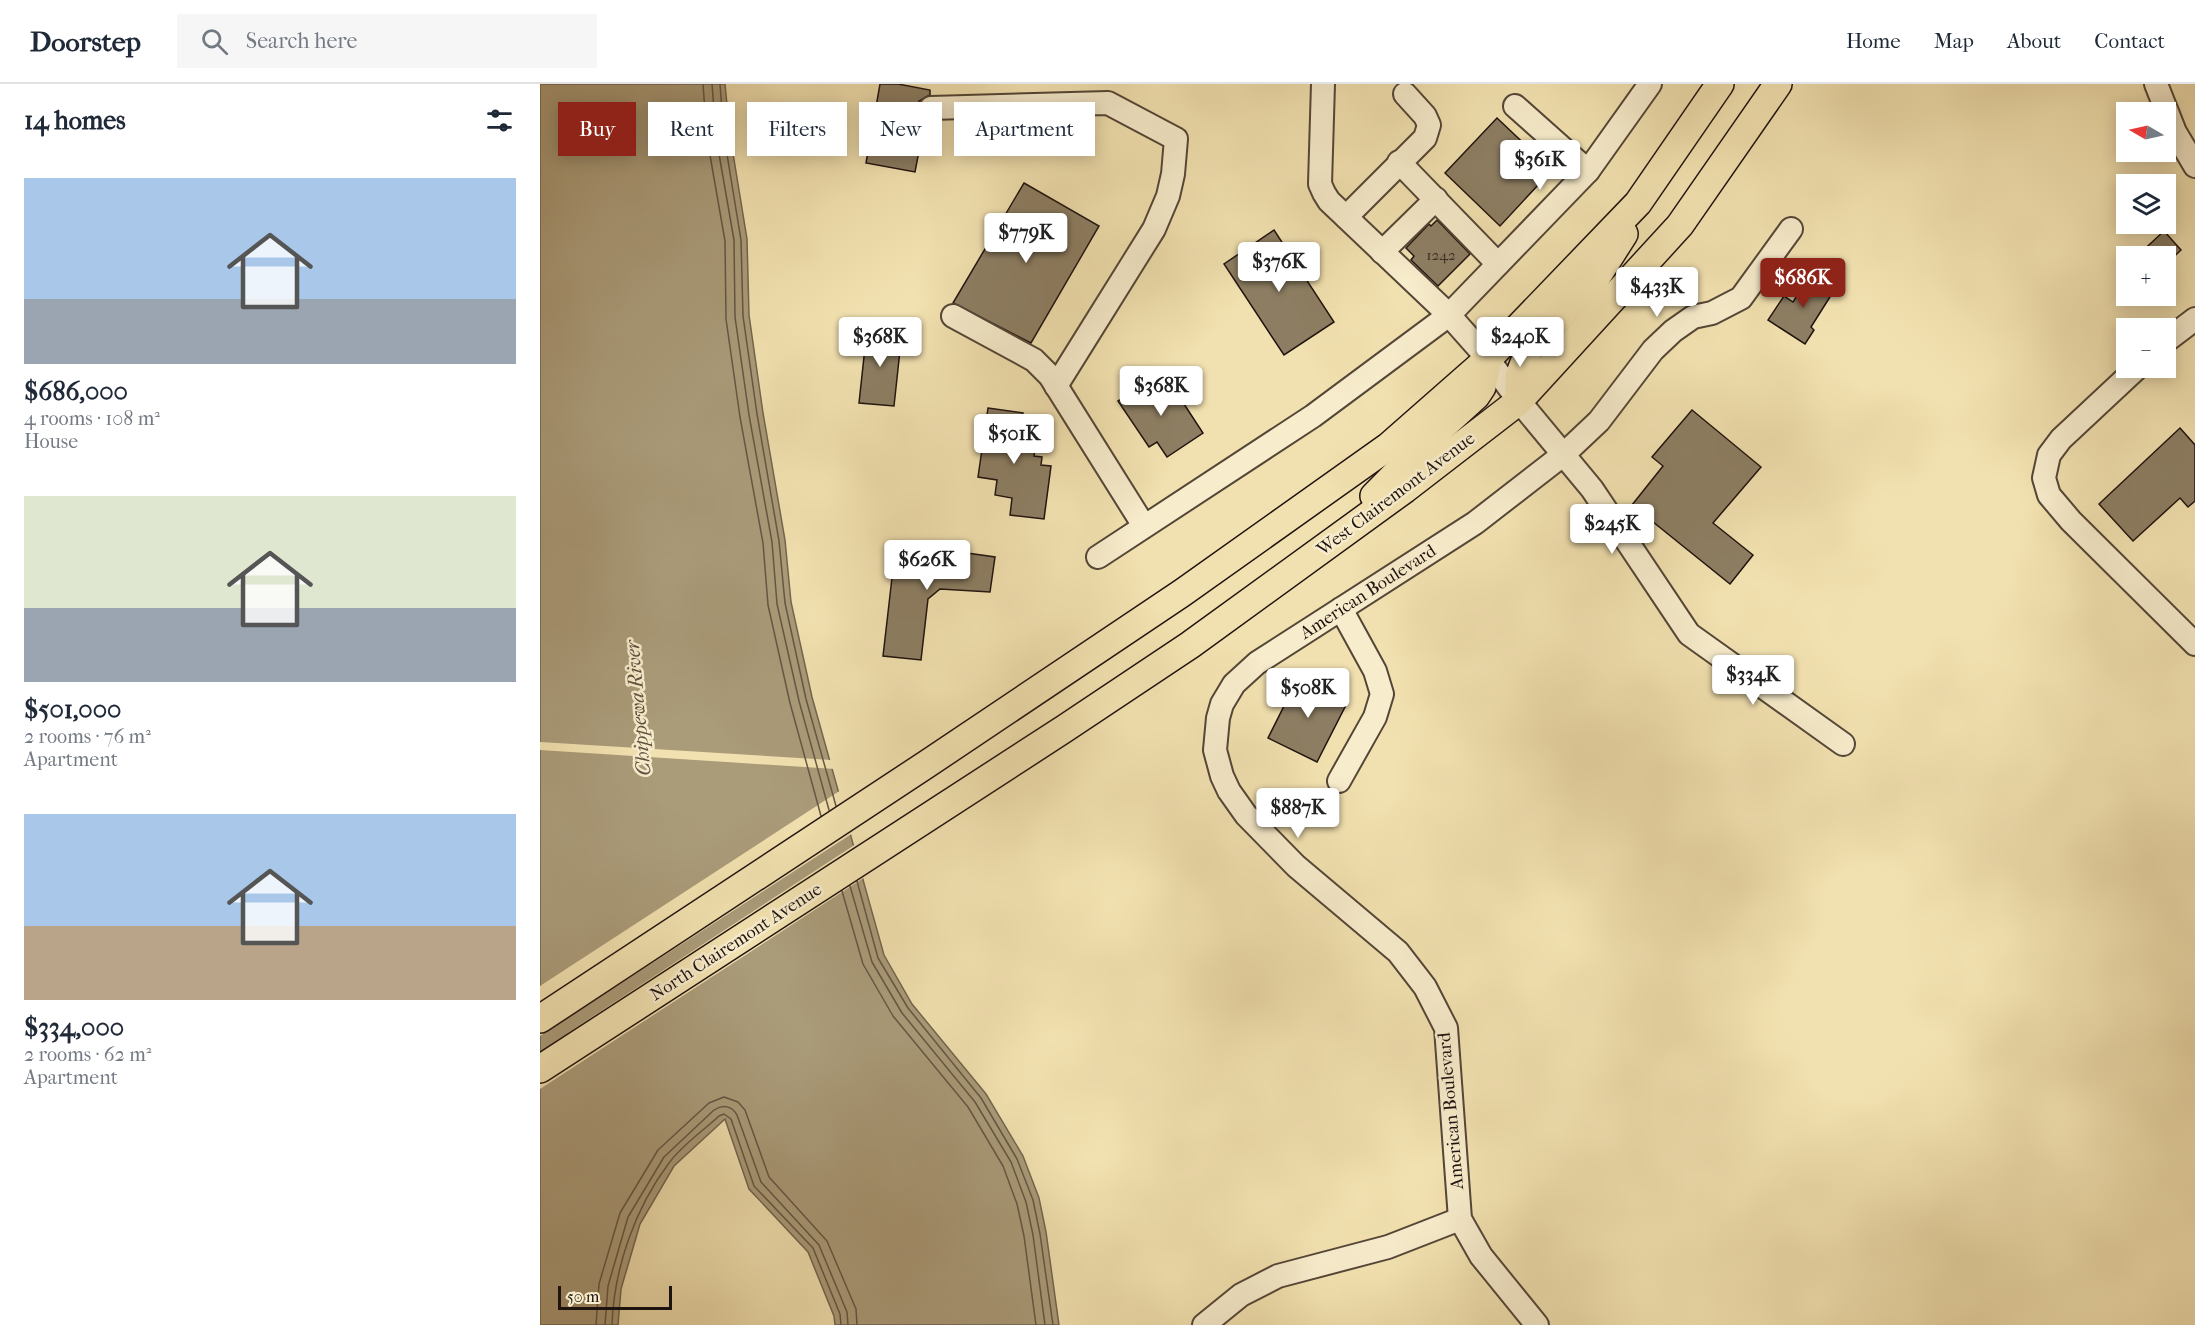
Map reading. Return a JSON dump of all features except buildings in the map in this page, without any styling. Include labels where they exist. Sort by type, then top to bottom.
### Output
[{"type":"main road","points":[[1518,401],[1519,376],[1529,351],[1596,278],[1610,258],[1638,203],[1720,84]]},
{"type":"main road","name":"West Clairemont Avenue","points":[[933,814],[1190,645],[1405,489],[1518,401],[1680,225],[1778,84]]},
{"type":"main road","points":[[540,1018],[927,764],[1182,593],[1389,446],[1488,359],[1638,203]]},
{"type":"main road","points":[[1326,547],[1408,461],[1476,396],[1482,387],[1488,359]]},
{"type":"main road","name":"North Clairemont Avenue","points":[[540,1069],[933,814]]},
{"type":"street","points":[[1323,84],[1320,184],[1324,194],[1449,315],[1488,359],[1518,401],[1592,489],[1689,634],[1843,744]]},
{"type":"street","points":[[1098,557],[1313,416],[1449,315],[1588,171],[1650,84]]},
{"type":"street","points":[[2156,84],[2175,132],[2195,166]]},
{"type":"street","points":[[1346,217],[1425,138],[1429,125],[1425,116],[1405,94]]},
{"type":"street","points":[[942,108],[1108,103],[1176,139],[1173,174],[1168,196],[1154,229],[1056,386]]},
{"type":"street","points":[[1515,106],[1588,171]]},
{"type":"street","points":[[1399,162],[1498,264]]},
{"type":"street","points":[[1382,252],[1436,200]]},
{"type":"street","name":"American Boulevard","points":[[1537,1325],[1481,1256],[1460,1219],[1446,1028],[1425,987],[1398,952],[1296,866],[1245,815],[1222,776],[1215,750],[1218,718],[1222,704],[1234,684],[1257,663],[1475,523],[1564,454],[1599,421],[1653,350],[1673,331],[1693,317],[1713,314],[1741,298],[1791,229]]},
{"type":"street","points":[[953,316],[1034,360],[1050,376],[1144,526]]},
{"type":"street","points":[[2176,333],[2195,319]]},
{"type":"street","points":[[2126,378],[2061,439],[2049,455],[2044,478],[2049,495],[2071,521],[2195,644]]},
{"type":"street","points":[[1339,781],[1375,717],[1382,694],[1376,671],[1341,609]]},
{"type":"street","points":[[1204,1325],[1241,1294],[1278,1276],[1388,1247],[1460,1219]]},
{"type":"water","name":"Chippewa River","points":[[540,84],[725,84],[727,102],[648,102],[648,156],[733,156],[747,239],[749,315],[763,413],[785,540],[791,602],[812,697],[884,955],[912,1004],[986,1094],[1023,1156],[1039,1198],[1059,1325],[835,1325],[834,1316],[808,1252],[749,1189],[725,1119],[674,1166],[640,1224],[621,1289],[618,1325],[540,1325]]},
{"type":"pier","points":[[540,742],[832,760],[835,769],[540,750]]},
{"type":"pier","points":[[841,790],[853,833],[540,1036],[540,986]]},
{"type":"pier","points":[[856,844],[865,877],[540,1089],[540,1051]]}]
